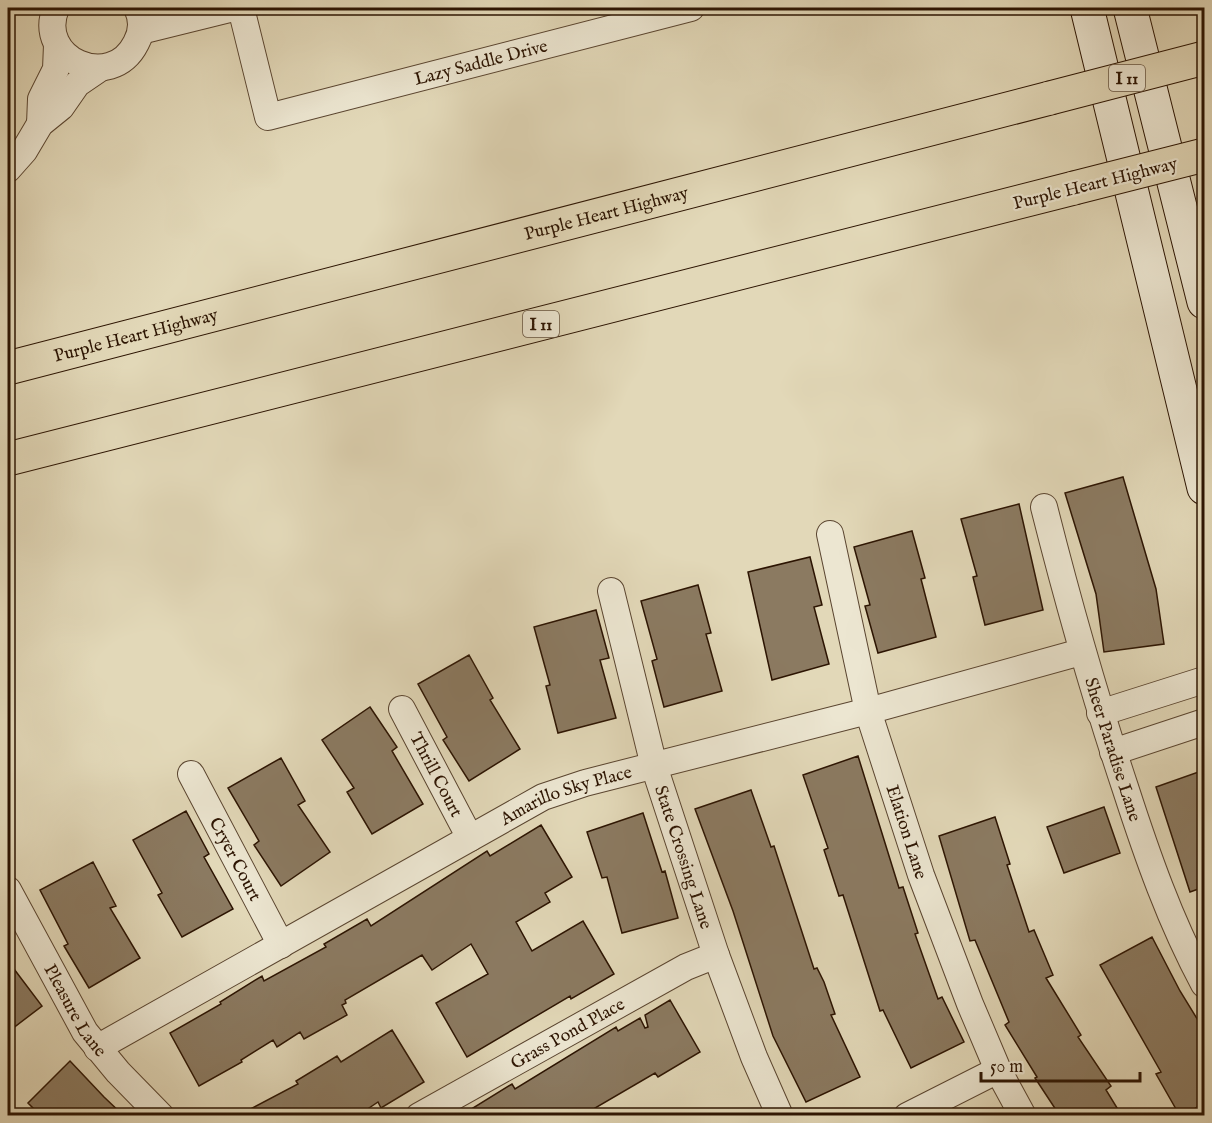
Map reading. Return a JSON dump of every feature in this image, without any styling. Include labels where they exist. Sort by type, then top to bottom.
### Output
[{"type":"highway","name":"Purple Heart Highway","points":[[8,368],[1204,58]]},
{"type":"highway","name":"Purple Heart Highway","points":[[8,459],[1204,155]]},
{"type":"street","points":[[40,124],[41,99],[56,69],[57,45],[52,23],[56,8]]},
{"type":"street","points":[[8,169],[24,151],[40,124],[61,107],[77,84],[99,69],[115,65],[132,51],[139,19],[234,8]]},
{"type":"street","name":"Lazy Saddle Drive","points":[[241,8],[268,117],[691,8]]},
{"type":"street","points":[[1087,8],[1204,488]]},
{"type":"street","points":[[1130,8],[1204,302]]},
{"type":"street","points":[[57,45],[72,61],[82,66],[99,69]]},
{"type":"street","name":"Sheer Paradise Lane","points":[[1044,507],[1100,714],[1170,915],[1204,984]]},
{"type":"street","name":"Elation Lane","points":[[830,534],[868,711],[943,939],[998,1070],[1023,1116]]},
{"type":"street","name":"State Crossing Lane","points":[[611,591],[654,766],[716,955],[754,1057],[780,1116]]},
{"type":"street","name":"Amarillo Sky Place","points":[[97,1048],[543,797],[585,783],[868,711],[1082,652]]},
{"type":"street","points":[[1100,714],[1204,680]]},
{"type":"street","name":"Thrill Court","points":[[402,710],[470,838]]},
{"type":"street","points":[[1113,752],[1204,722]]},
{"type":"street","name":"Cryer Court","points":[[190,774],[281,945]]},
{"type":"street","name":"Pleasure Lane","points":[[8,890],[97,1048],[161,1116]]},
{"type":"street","name":"Grass Pond Place","points":[[418,1116],[686,967],[716,955]]},
{"type":"street","points":[[906,1116],[998,1070]]},
{"type":"building","points":[[1123,477],[1156,589],[1164,644],[1104,652],[1096,594],[1065,493]]},
{"type":"building","points":[[1019,504],[1043,610],[985,625],[973,577],[977,576],[961,519]]},
{"type":"building","points":[[912,531],[925,578],[921,579],[936,637],[878,653],[865,606],[870,605],[854,547]]},
{"type":"building","points":[[810,557],[822,605],[814,607],[829,664],[772,680],[748,572]]},
{"type":"building","points":[[698,585],[711,633],[706,634],[722,691],[664,707],[652,661],[657,659],[641,601]]},
{"type":"building","points":[[596,610],[609,658],[600,660],[616,718],[558,733],[546,686],[550,685],[534,627]]},
{"type":"building","points":[[469,655],[493,698],[490,700],[520,749],[469,781],[443,740],[447,737],[418,684]]},
{"type":"building","points":[[370,707],[397,747],[392,751],[423,804],[372,834],[347,792],[354,788],[322,740]]},
{"type":"building","points":[[858,756],[899,888],[903,887],[918,933],[915,934],[938,999],[942,997],[964,1042],[911,1068],[883,1010],[880,1011],[843,895],[839,896],[824,850],[828,848],[803,775]]},
{"type":"building","points":[[281,758],[305,801],[298,805],[330,852],[281,886],[254,845],[259,841],[228,788]]},
{"type":"building","points":[[1204,770],[1204,887],[1190,892],[1156,787]]},
{"type":"building","points":[[751,790],[771,847],[774,846],[814,969],[817,968],[824,982],[835,1014],[831,1015],[860,1077],[806,1102],[773,1036],[733,911],[695,809]]},
{"type":"building","points":[[1104,807],[1120,853],[1064,873],[1047,827]]},
{"type":"building","points":[[186,811],[209,854],[204,857],[233,909],[182,937],[158,895],[162,893],[133,840]]},
{"type":"building","points":[[643,813],[662,872],[665,871],[678,918],[622,933],[607,877],[602,878],[587,832]]},
{"type":"building","points":[[995,817],[1010,864],[1007,865],[1029,932],[1034,930],[1053,975],[1046,978],[1081,1035],[1078,1037],[1111,1086],[1106,1090],[1122,1116],[1060,1116],[1005,1025],[1009,1022],[975,940],[970,941],[939,836]]},
{"type":"building","points":[[541,825],[572,877],[545,893],[550,902],[516,922],[532,951],[583,921],[614,974],[571,999],[570,996],[467,1057],[436,1003],[488,974],[471,944],[432,970],[422,955],[345,1000],[346,1003],[342,1005],[347,1015],[304,1039],[300,1032],[277,1047],[273,1040],[241,1060],[242,1062],[199,1086],[170,1033],[221,1004],[220,1002],[262,976],[264,981],[326,947],[324,944],[367,919],[371,926],[487,851],[490,856]]},
{"type":"building","points":[[93,862],[116,906],[110,908],[140,958],[89,988],[64,946],[68,944],[40,890]]},
{"type":"building","points":[[1152,937],[1180,991],[1204,1030],[1204,1103],[1183,1116],[1180,1116],[1156,1074],[1161,1072],[1100,965]]},
{"type":"building","points":[[8,961],[42,1006],[8,1032]]},
{"type":"building","points":[[670,1000],[700,1052],[658,1077],[655,1073],[595,1108],[599,1116],[460,1116],[512,1084],[515,1089],[616,1027],[618,1031],[640,1018],[645,1028],[648,1027],[645,1015]]},
{"type":"building","points":[[392,1030],[424,1082],[381,1108],[378,1102],[357,1116],[237,1116],[298,1084],[296,1081],[337,1056],[341,1062]]},
{"type":"building","points":[[70,1061],[124,1116],[41,1116],[28,1103]]}]
